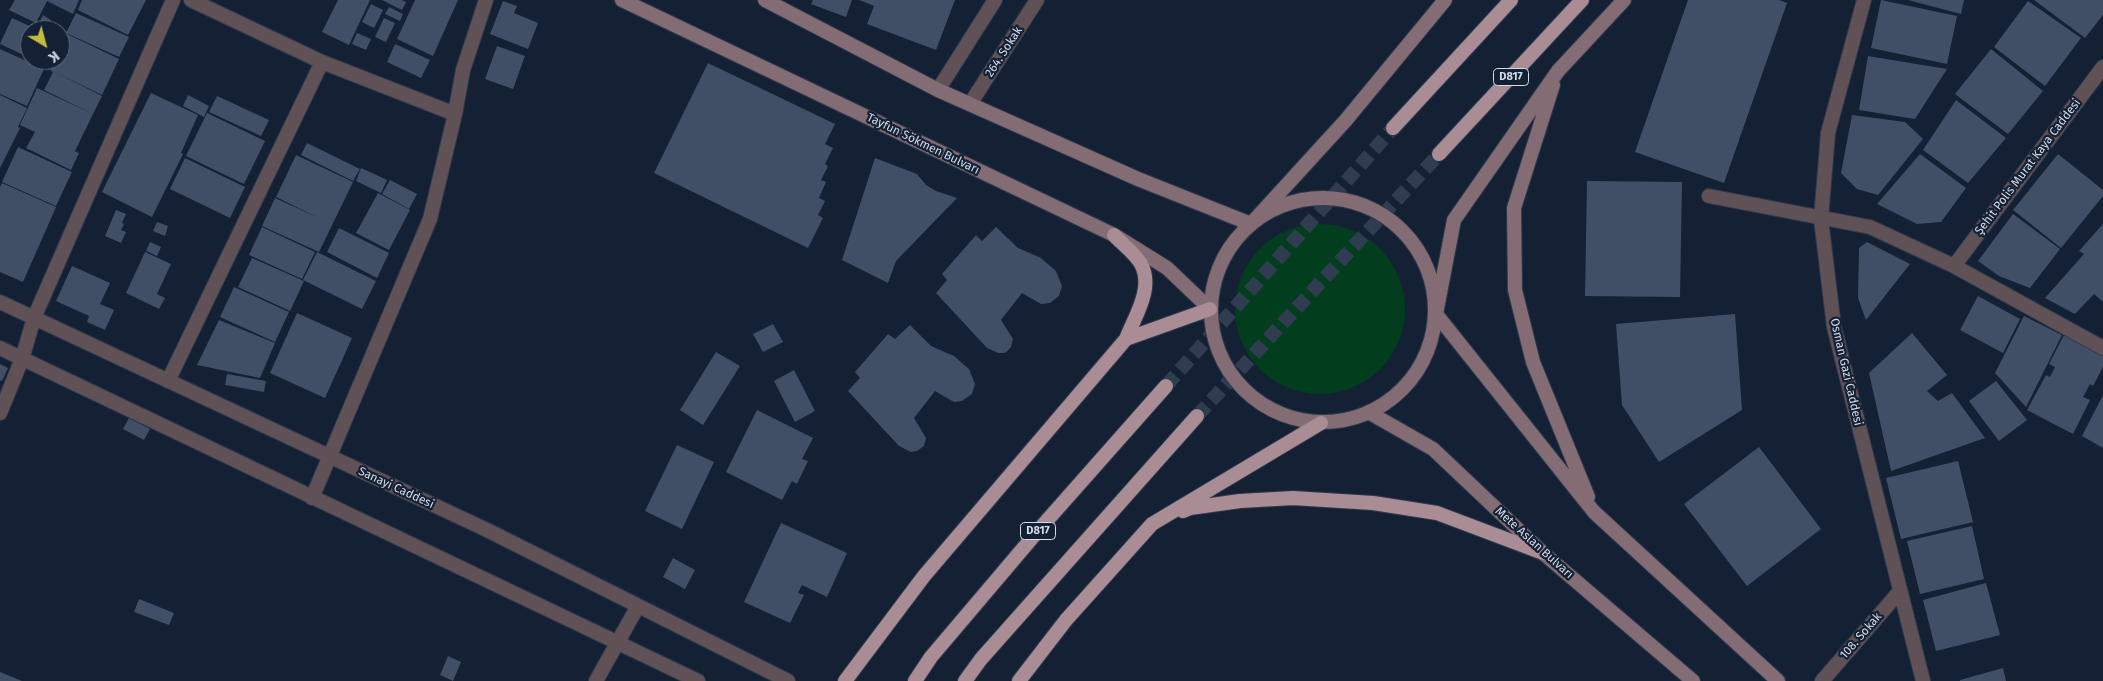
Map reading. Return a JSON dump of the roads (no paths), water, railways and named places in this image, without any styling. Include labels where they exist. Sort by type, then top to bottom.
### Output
[{"type":"highway","points":[[1393,128],[1511,0]]},
{"type":"highway","name":"D817","points":[[1439,154],[1582,0]]},
{"type":"highway","points":[[846,681],[924,576],[1126,339],[1144,294],[1146,279],[1140,263],[1114,235]]},
{"type":"highway","points":[[1126,339],[1210,309]]},
{"type":"highway","name":"D817","points":[[915,681],[931,657],[1043,525],[1166,386]]},
{"type":"highway","points":[[965,681],[981,659],[1197,416]]},
{"type":"highway","points":[[1019,681],[1066,620],[1152,524],[1321,423]]},
{"type":"highway","points":[[1152,524],[1190,508],[1240,502],[1293,498],[1373,503],[1437,514],[1543,553]]},
{"type":"main road","name":"Tayfun Sökmen Bulvarı","points":[[622,0],[1114,235],[1167,268],[1210,309]]},
{"type":"main road","points":[[765,0],[938,90],[1138,179],[1251,224]]},
{"type":"main road","points":[[1445,0],[1346,120],[1229,248],[1215,277],[1210,309],[1214,338],[1225,365],[1242,388],[1265,407],[1292,418],[1321,423],[1346,420],[1370,413],[1392,400],[1410,383],[1433,339],[1454,220],[1558,71],[1624,0]]},
{"type":"main road","points":[[1558,71],[1514,208],[1515,290],[1533,362],[1594,512]]},
{"type":"main road","points":[[1251,224],[1282,205],[1319,197],[1356,202],[1389,218],[1416,244],[1432,277],[1436,314],[1594,512],[1778,681]]},
{"type":"main road","name":"Mete Aslan Bulvarı","points":[[1370,413],[1433,449],[1543,553],[1693,681]]},
{"type":"street","points":[[0,413],[22,359],[34,318],[174,0]]},
{"type":"street","points":[[191,0],[322,62],[455,114]]},
{"type":"street","points":[[312,498],[331,457],[430,218],[455,114],[463,70],[486,0]]},
{"type":"street","points":[[938,90],[994,0]]},
{"type":"street","name":"264. Sokak","points":[[970,104],[1037,0]]},
{"type":"street","name":"Osman Gazi Caddesi","points":[[1864,0],[1828,133],[1821,219],[1834,326],[1923,681]]},
{"type":"street","points":[[168,381],[322,62]]},
{"type":"street","name":"Şehit Polis Murat Kaya Caddesi","points":[[1954,266],[2103,67]]},
{"type":"street","points":[[1709,196],[1870,228],[1954,266],[2103,348]]},
{"type":"street","name":"Sanayi Caddesi","points":[[0,302],[487,530],[788,681]]},
{"type":"street","points":[[0,348],[698,681]]},
{"type":"street","name":"108. Sokak","points":[[1822,681],[1900,591]]},
{"type":"street","points":[[596,681],[638,606]]},
{"type":"tunnel","points":[[1166,386],[1393,128]]},
{"type":"tunnel","points":[[1197,416],[1439,154]]}]
